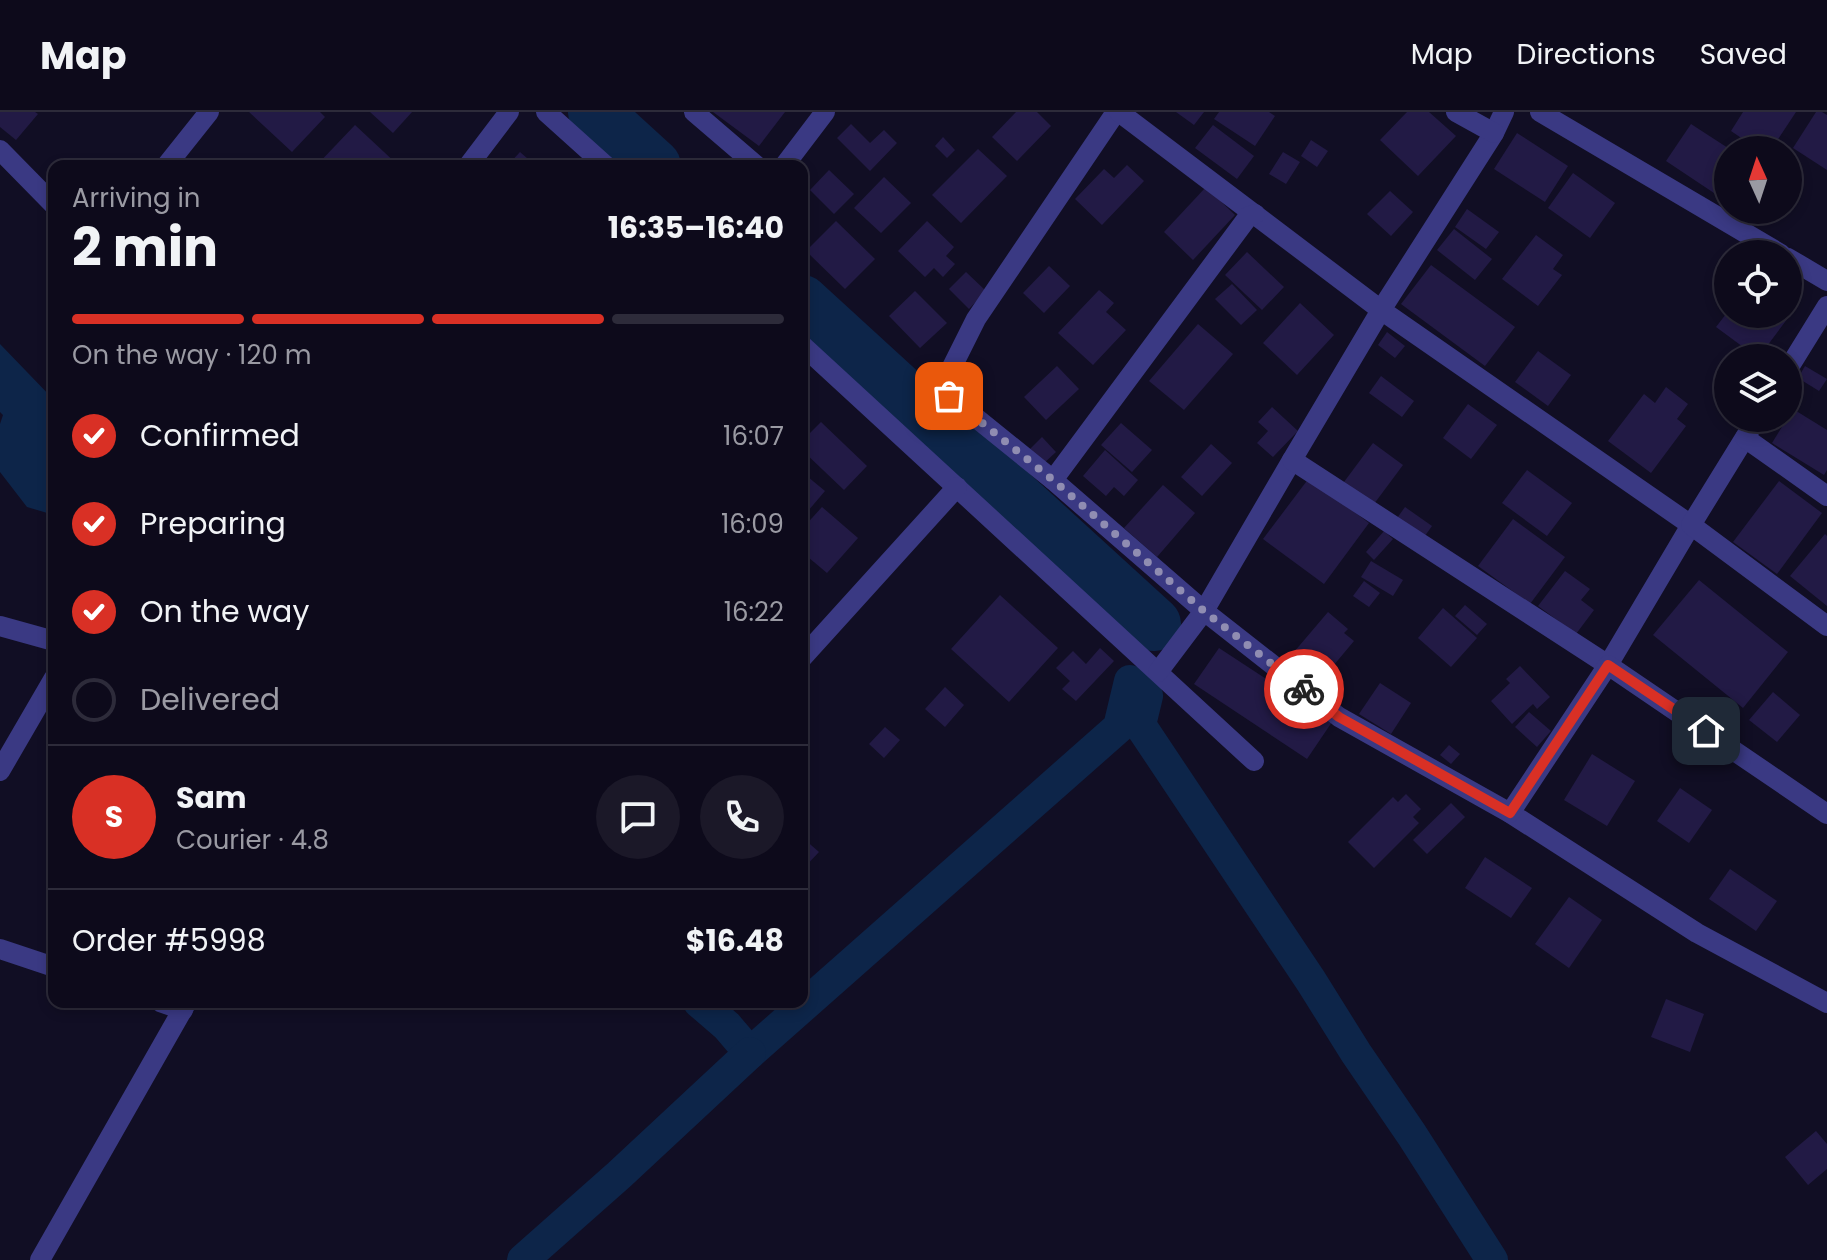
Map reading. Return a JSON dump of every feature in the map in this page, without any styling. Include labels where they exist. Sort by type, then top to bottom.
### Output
[{"type":"street","points":[[171,160],[209,112]]},
{"type":"street","points":[[473,160],[509,112]]},
{"type":"street","points":[[546,112],[599,160]]},
{"type":"street","points":[[694,112],[750,160]]},
{"type":"street","points":[[789,160],[825,112]]},
{"type":"street","points":[[1827,626],[1691,525],[1381,310],[1118,112],[976,319],[946,379],[949,396],[1053,480],[1204,611],[1339,717],[1510,813],[1697,933],[1827,1003]]},
{"type":"street","points":[[1456,112],[1494,133]]},
{"type":"street","points":[[1158,672],[1204,611],[1381,310],[1494,133],[1504,112]]},
{"type":"street","points":[[1540,112],[1757,240]]},
{"type":"street","points":[[0,150],[48,199]]},
{"type":"street","points":[[1053,480],[1248,217],[1255,214]]},
{"type":"street","points":[[1802,266],[1827,281]]},
{"type":"street","points":[[1802,346],[1827,306]]},
{"type":"street","points":[[808,350],[1254,761]]},
{"type":"street","points":[[1510,813],[1608,665],[1749,432]]},
{"type":"street","points":[[1745,438],[1827,496]]},
{"type":"street","points":[[1292,460],[1608,665],[1827,814]]},
{"type":"street","points":[[808,651],[957,487]]},
{"type":"street","points":[[0,626],[48,639]]},
{"type":"street","points":[[0,771],[48,688]]},
{"type":"street","points":[[0,949],[48,965]]},
{"type":"street","points":[[40,1260],[184,1008]]},
{"type":"water","points":[[0,344],[48,394],[48,513],[27,507],[0,472],[0,424],[3,415],[0,412]]},
{"type":"building","points":[[0,112],[38,114],[16,140],[0,127]]},
{"type":"building","points":[[249,112],[320,112],[325,117],[292,152]]},
{"type":"building","points":[[370,112],[412,112],[393,133]]},
{"type":"building","points":[[713,112],[785,112],[759,146]]},
{"type":"building","points":[[1016,112],[1037,112],[1051,126],[1017,161],[992,137]]},
{"type":"building","points":[[1176,112],[1204,112],[1194,125]]},
{"type":"building","points":[[1219,112],[1269,112],[1275,116],[1255,146],[1214,119]]},
{"type":"building","points":[[1407,112],[1429,112],[1456,136],[1418,176],[1380,140]]},
{"type":"building","points":[[1743,112],[1796,112],[1780,136],[1738,136],[1731,131]]},
{"type":"building","points":[[1816,112],[1827,115],[1827,170],[1802,154],[1801,136]]},
{"type":"building","points":[[851,124],[870,143],[884,130],[897,143],[870,171],[837,138]]},
{"type":"building","points":[[1691,124],[1714,139],[1714,193],[1666,161]]},
{"type":"building","points":[[355,125],[393,160],[322,160]]},
{"type":"building","points":[[1213,125],[1254,156],[1237,179],[1195,148]]},
{"type":"building","points":[[1517,133],[1568,166],[1545,202],[1494,169]]},
{"type":"building","points":[[943,137],[955,150],[947,158],[935,146]]},
{"type":"building","points":[[1311,140],[1328,151],[1317,167],[1301,156]]},
{"type":"building","points":[[978,149],[1007,176],[961,223],[932,195]]},
{"type":"building","points":[[520,152],[529,160],[513,160]]},
{"type":"building","points":[[1283,152],[1300,162],[1286,184],[1269,174]]},
{"type":"building","points":[[1127,165],[1144,181],[1102,225],[1075,199],[1104,169],[1114,178]]},
{"type":"building","points":[[829,170],[854,194],[834,214],[810,190]]},
{"type":"building","points":[[1573,173],[1615,203],[1590,238],[1548,208]]},
{"type":"building","points":[[884,177],[911,203],[881,233],[854,208]]},
{"type":"building","points":[[1206,187],[1235,215],[1193,260],[1164,232]]},
{"type":"building","points":[[1390,191],[1413,212],[1391,236],[1367,214]]},
{"type":"building","points":[[1467,209],[1499,232],[1486,249],[1455,227]]},
{"type":"building","points":[[836,221],[875,259],[845,289],[808,253],[808,249]]},
{"type":"building","points":[[927,221],[954,247],[946,256],[955,264],[943,277],[934,268],[925,277],[898,251]]},
{"type":"building","points":[[1454,229],[1492,259],[1475,280],[1437,250]]},
{"type":"building","points":[[1536,235],[1563,255],[1553,269],[1562,275],[1538,306],[1502,279]]},
{"type":"building","points":[[1247,252],[1284,287],[1262,310],[1225,275]]},
{"type":"building","points":[[1431,265],[1515,327],[1485,366],[1401,304]]},
{"type":"building","points":[[1049,266],[1070,286],[1044,313],[1023,293]]},
{"type":"building","points":[[966,272],[986,291],[969,309],[949,289]]},
{"type":"building","points":[[1232,284],[1257,310],[1241,325],[1215,299]]},
{"type":"building","points":[[1099,290],[1114,303],[1106,312],[1126,330],[1093,365],[1058,333]]},
{"type":"building","points":[[915,291],[947,323],[920,348],[889,316]]},
{"type":"building","points":[[1300,303],[1334,335],[1297,375],[1263,343]]},
{"type":"building","points":[[1198,324],[1233,354],[1184,410],[1149,381]]},
{"type":"building","points":[[1717,328],[1780,328],[1768,344],[1739,344]]},
{"type":"building","points":[[1387,332],[1405,346],[1395,358],[1378,345]]},
{"type":"building","points":[[1538,351],[1571,375],[1548,406],[1515,382]]},
{"type":"building","points":[[1057,366],[1079,389],[1046,420],[1024,397]]},
{"type":"building","points":[[1805,366],[1827,379],[1819,391],[1802,380]]},
{"type":"building","points":[[1381,376],[1414,401],[1402,417],[1369,393]]},
{"type":"building","points":[[1666,387],[1688,404],[1677,419],[1686,426],[1651,473],[1608,441],[1644,394],[1655,403]]},
{"type":"building","points":[[1468,404],[1497,425],[1471,459],[1443,438]]},
{"type":"building","points":[[1272,407],[1298,431],[1273,457],[1257,443],[1268,431],[1258,422]]},
{"type":"building","points":[[1802,415],[1827,430],[1827,470],[1824,475],[1772,443],[1779,432],[1802,432]]},
{"type":"building","points":[[821,422],[867,466],[844,490],[808,456],[808,435]]},
{"type":"building","points":[[1121,423],[1152,450],[1132,472],[1101,445]]},
{"type":"building","points":[[1042,437],[1056,452],[1042,465],[1028,451]]},
{"type":"building","points":[[1373,443],[1403,465],[1371,508],[1341,486]]},
{"type":"building","points":[[1211,444],[1232,463],[1202,496],[1181,477]]},
{"type":"building","points":[[1105,450],[1138,480],[1124,496],[1114,487],[1106,496],[1083,476]]},
{"type":"building","points":[[1527,470],[1572,503],[1547,536],[1502,503]]},
{"type":"building","points":[[808,477],[825,491],[808,511]]},
{"type":"building","points":[[1309,478],[1369,523],[1324,584],[1263,539]]},
{"type":"building","points":[[1779,481],[1822,513],[1777,574],[1733,542]]},
{"type":"building","points":[[1163,485],[1195,513],[1157,557],[1124,528]]},
{"type":"building","points":[[822,507],[858,538],[827,573],[808,557],[808,522]]},
{"type":"building","points":[[1405,507],[1432,526],[1422,540],[1395,521]]},
{"type":"building","points":[[1513,519],[1565,557],[1530,604],[1478,566]]},
{"type":"building","points":[[1384,531],[1393,539],[1374,560],[1366,552]]},
{"type":"building","points":[[1825,534],[1827,536],[1827,606],[1790,576]]},
{"type":"building","points":[[1371,561],[1403,580],[1393,596],[1361,577]]},
{"type":"building","points":[[1565,571],[1590,589],[1581,600],[1594,610],[1576,634],[1538,606]]},
{"type":"building","points":[[1699,580],[1788,652],[1743,708],[1653,635]]},
{"type":"building","points":[[1364,581],[1380,593],[1369,607],[1353,596]]},
{"type":"building","points":[[1000,595],[1058,648],[1009,702],[951,649]]},
{"type":"building","points":[[1465,605],[1487,624],[1477,635],[1455,616]]},
{"type":"building","points":[[1443,608],[1477,638],[1451,667],[1418,638]]},
{"type":"building","points":[[1328,612],[1348,629],[1344,633],[1354,641],[1318,684],[1303,672],[1309,665],[1294,652]]},
{"type":"building","points":[[1100,648],[1114,661],[1076,701],[1062,689],[1070,681],[1056,668],[1073,651],[1086,664]]},
{"type":"building","points":[[1219,648],[1332,722],[1307,759],[1194,684]]},
{"type":"building","points":[[1520,666],[1550,697],[1537,709],[1533,704],[1512,724],[1491,701],[1510,683],[1506,679]]},
{"type":"building","points":[[1380,683],[1411,703],[1391,734],[1359,714]]},
{"type":"building","points":[[945,687],[964,705],[945,727],[925,709]]},
{"type":"building","points":[[1773,692],[1800,715],[1777,742],[1749,720]]},
{"type":"building","points":[[1529,712],[1551,731],[1537,747],[1515,727]]},
{"type":"building","points":[[885,727],[900,740],[884,758],[869,744]]},
{"type":"building","points":[[1449,745],[1460,754],[1451,764],[1440,755]]},
{"type":"building","points":[[1592,754],[1635,781],[1607,826],[1564,800]]},
{"type":"building","points":[[1680,788],[1712,810],[1689,843],[1657,821]]},
{"type":"building","points":[[1406,794],[1421,809],[1413,817],[1419,823],[1374,868],[1348,842],[1393,797],[1398,802]]},
{"type":"building","points":[[1451,803],[1465,817],[1427,854],[1413,840]]},
{"type":"building","points":[[808,842],[819,852],[808,864]]},
{"type":"building","points":[[1485,857],[1532,888],[1511,918],[1465,888]]},
{"type":"building","points":[[1730,869],[1777,901],[1756,931],[1709,899]]},
{"type":"building","points":[[1569,897],[1602,920],[1569,968],[1535,944]]},
{"type":"building","points":[[1666,999],[1704,1014],[1690,1052],[1651,1037]]},
{"type":"building","points":[[1816,1131],[1827,1144],[1827,1169],[1808,1185],[1785,1157]]},
{"type":"waterway","points":[[595,112],[647,160]]},
{"type":"waterway","points":[[808,307],[1154,624]]},
{"type":"waterway","points":[[808,1002],[1119,727],[1130,681],[1147,696],[1140,725],[1492,1260]]},
{"type":"waterway","points":[[706,1008],[727,1026],[750,1053],[801,1008]]},
{"type":"waterway","points":[[523,1260],[750,1053]]},
{"type":"way so far","points":[[949,396],[1053,480],[1204,611],[1304,689]]},
{"type":"route","points":[[1304,689],[1339,717],[1510,813],[1608,665],[1706,731]]}]
